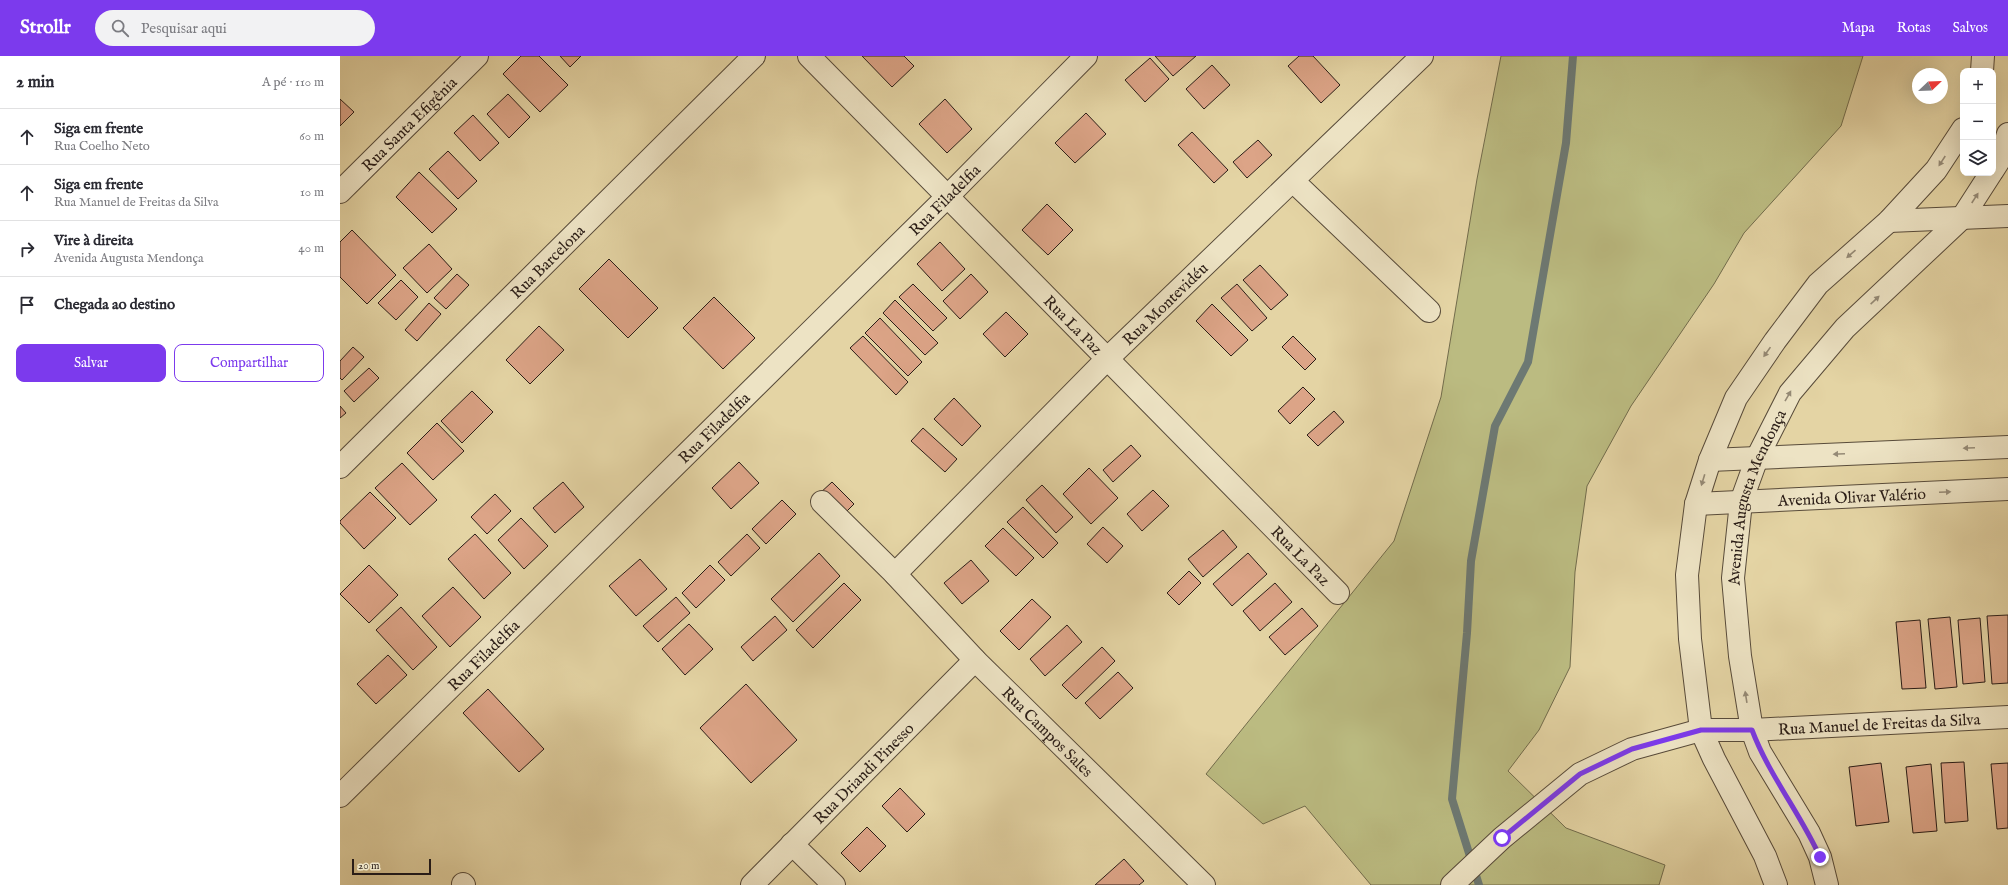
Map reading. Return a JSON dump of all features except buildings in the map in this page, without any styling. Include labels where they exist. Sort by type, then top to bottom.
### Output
[{"type":"street","name":"Rua Santa Efigênia","points":[[340,192],[477,56]]},
{"type":"street","name":"Rua Barcelona","points":[[340,467],[754,56]]},
{"type":"street","name":"Rua La Paz","points":[[809,56],[1338,593]]},
{"type":"street","name":"Rua Filadelfia","points":[[340,796],[947,197],[1086,56]]},
{"type":"street","name":"Rua Montevidéu","points":[[895,574],[1108,359],[1422,56]]},
{"type":"street","points":[[1982,68],[1983,56]]},
{"type":"street","points":[[1776,885],[1766,856],[1714,759],[1701,730],[1690,639],[1687,575],[1696,504],[1710,460],[1736,398],[1775,341],[1818,284],[1889,221],[1936,170],[1960,134]]},
{"type":"street","points":[[1996,165],[2000,159],[2008,134]]},
{"type":"street","name":"Avenida Augusta Mendonça","points":[[1827,885],[1820,857],[1809,833],[1760,752],[1752,730],[1740,656],[1733,578],[1741,502],[1757,458],[1790,393],[1845,328],[1962,218],[1989,176]]},
{"type":"street","points":[[1293,181],[1429,311]]},
{"type":"street","points":[[1889,221],[2008,216]]},
{"type":"street","points":[[1710,460],[2008,447]]},
{"type":"street","name":"Avenida Olivar Valério","points":[[1696,504],[2008,489]]},
{"type":"street","name":"Rua Campos Sales","points":[[822,502],[895,574],[975,660],[1204,885]]},
{"type":"street","name":"Rua Driandi Pinesso","points":[[752,885],[975,660]]},
{"type":"street","name":"Rua Manuel de Freitas da Silva","points":[[1452,885],[1502,838],[1580,774],[1632,749],[1701,730],[1752,730],[2008,717]]},
{"type":"street","points":[[792,844],[834,885]]},
{"type":"green space","points":[[1501,56],[1863,56],[1841,126],[1744,233],[1714,284],[1631,406],[1587,486],[1575,572],[1570,667],[1539,730],[1508,771],[1566,828],[1665,865],[1659,885],[1371,885],[1305,806],[1263,824],[1206,774],[1394,541],[1441,397],[1477,179]]},
{"type":"waterway","points":[[1479,885],[1452,799],[1467,633],[1471,561],[1495,426],[1528,362],[1566,143],[1573,56]]},
{"type":"route","points":[[1502,838],[1580,774],[1632,749],[1701,730],[1752,730],[1760,752],[1809,833],[1820,857]]}]
